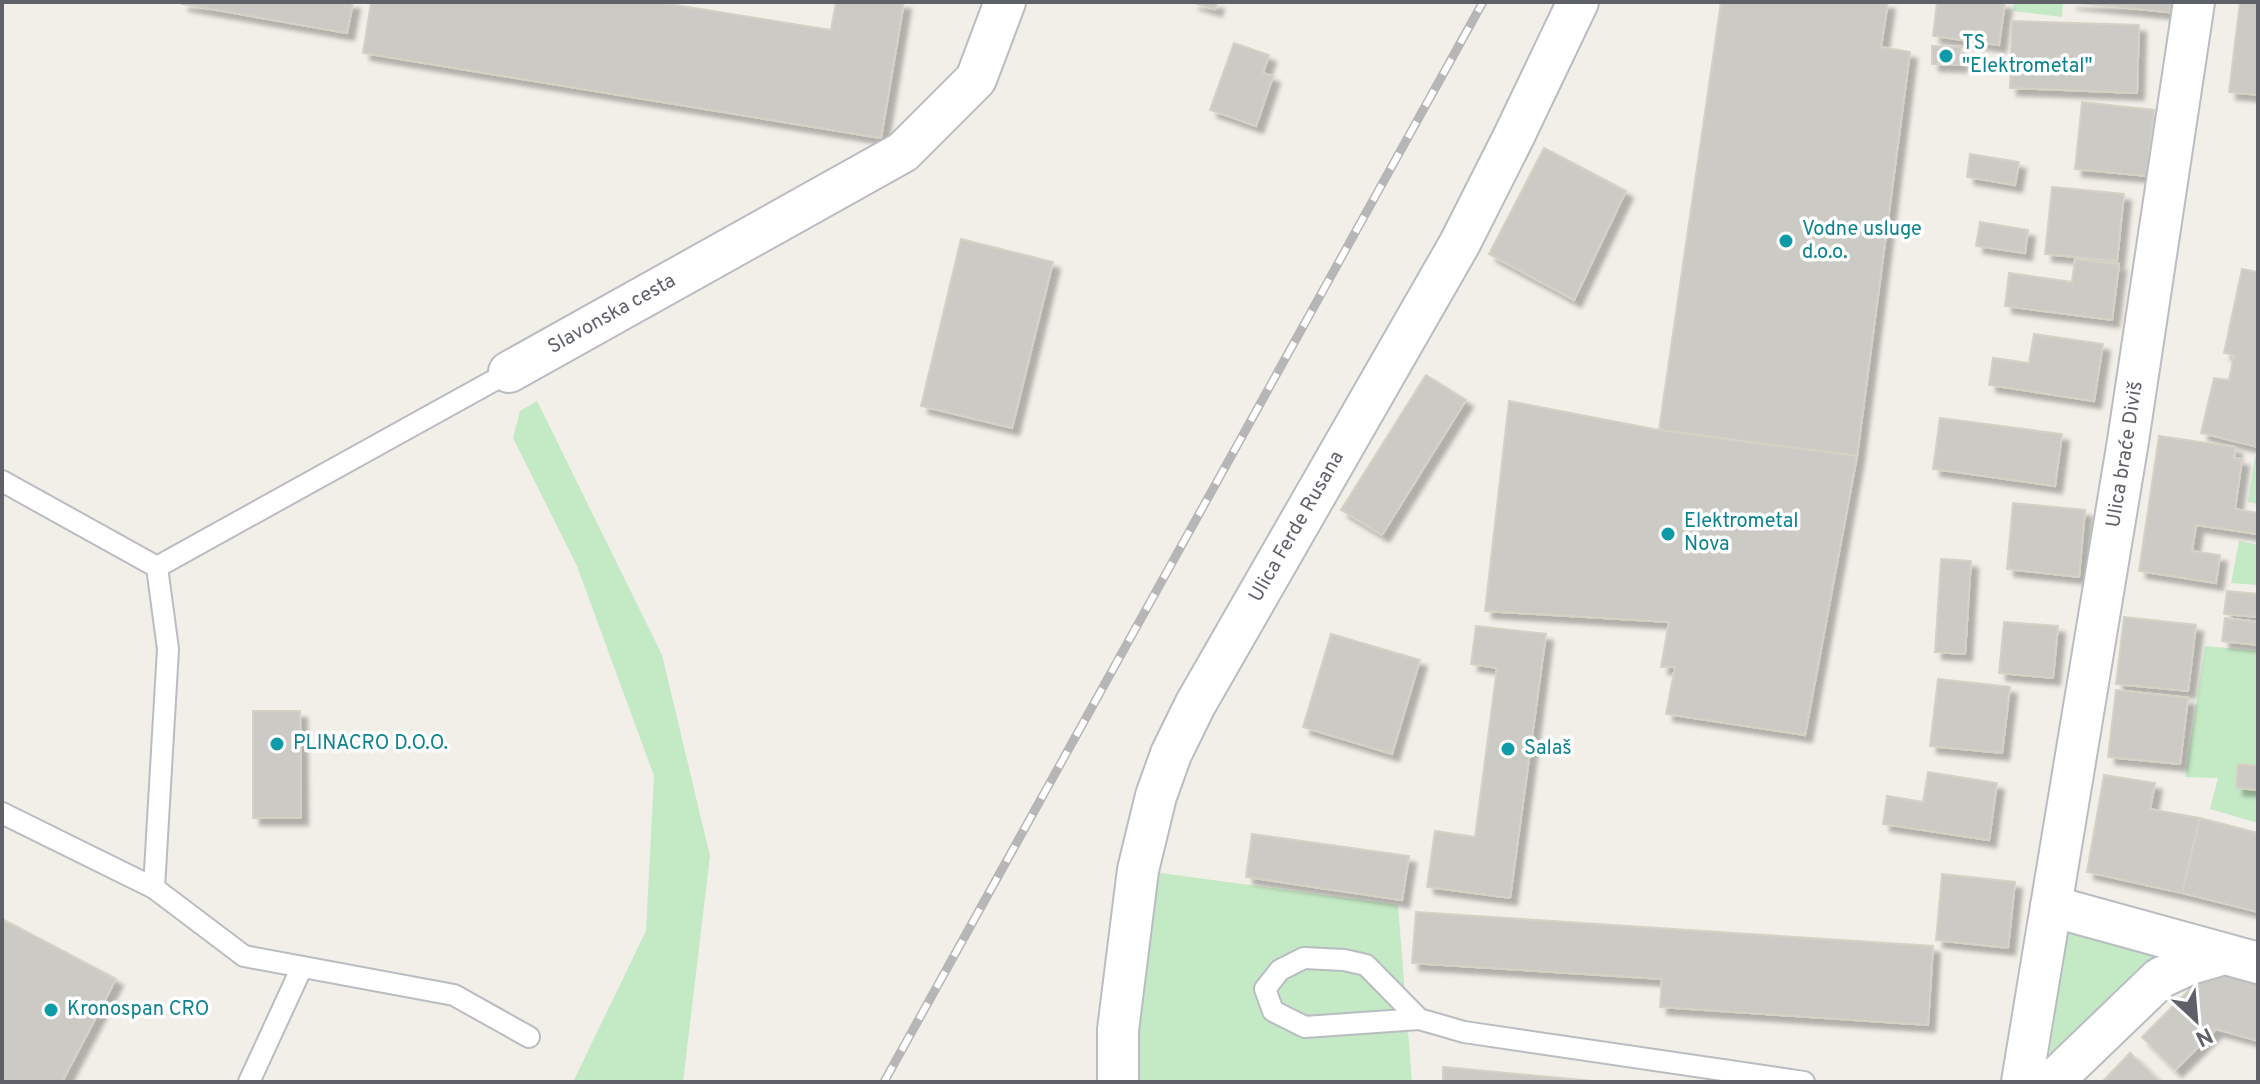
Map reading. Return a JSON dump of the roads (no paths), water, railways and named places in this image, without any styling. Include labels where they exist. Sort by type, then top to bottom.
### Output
[{"type":"street","name":"Slavonska cesta","points":[[509,372],[903,152],[976,79],[1005,2]]},
{"type":"street","name":"Ulica Ferde Rusana","points":[[1118,1082],[1118,1030],[1138,870],[1156,796],[1171,754],[1203,691],[1460,243],[1578,2]]},
{"type":"street","name":"Ulica braće Diviš","points":[[2022,1082],[2128,441],[2194,2]]},
{"type":"street","points":[[2051,906],[2241,958]]},
{"type":"street","points":[[2052,1082],[2160,978],[2190,964],[2241,958]]},
{"type":"lane","name":"Slavonska cesta","points":[[157,567],[509,372]]},
{"type":"lane","points":[[2,481],[157,567],[168,649],[154,888]]},
{"type":"lane","points":[[2,813],[154,888],[244,956],[454,995],[529,1037]]},
{"type":"lane","points":[[1419,1019],[1366,965],[1344,960],[1304,958],[1280,970],[1265,989],[1273,1011],[1305,1027],[1419,1019],[1464,1032],[1804,1082]]},
{"type":"lane","points":[[249,1082],[302,967]]},
{"type":"railway","points":[[884,1082],[1483,2]]},
{"type":"place","name":"TS \"Elektrometal\"","points":[[1946,56]]},
{"type":"place","name":"Vodne usluge d.o.o.","points":[[1786,241]]},
{"type":"place","name":"Elektrometal Nova","points":[[1668,534]]},
{"type":"place","name":"PLINACRO D.O.O.","points":[[277,744]]},
{"type":"place","name":"Salaš","points":[[1508,749]]},
{"type":"place","name":"Kronospan CRO","points":[[51,1010]]}]
